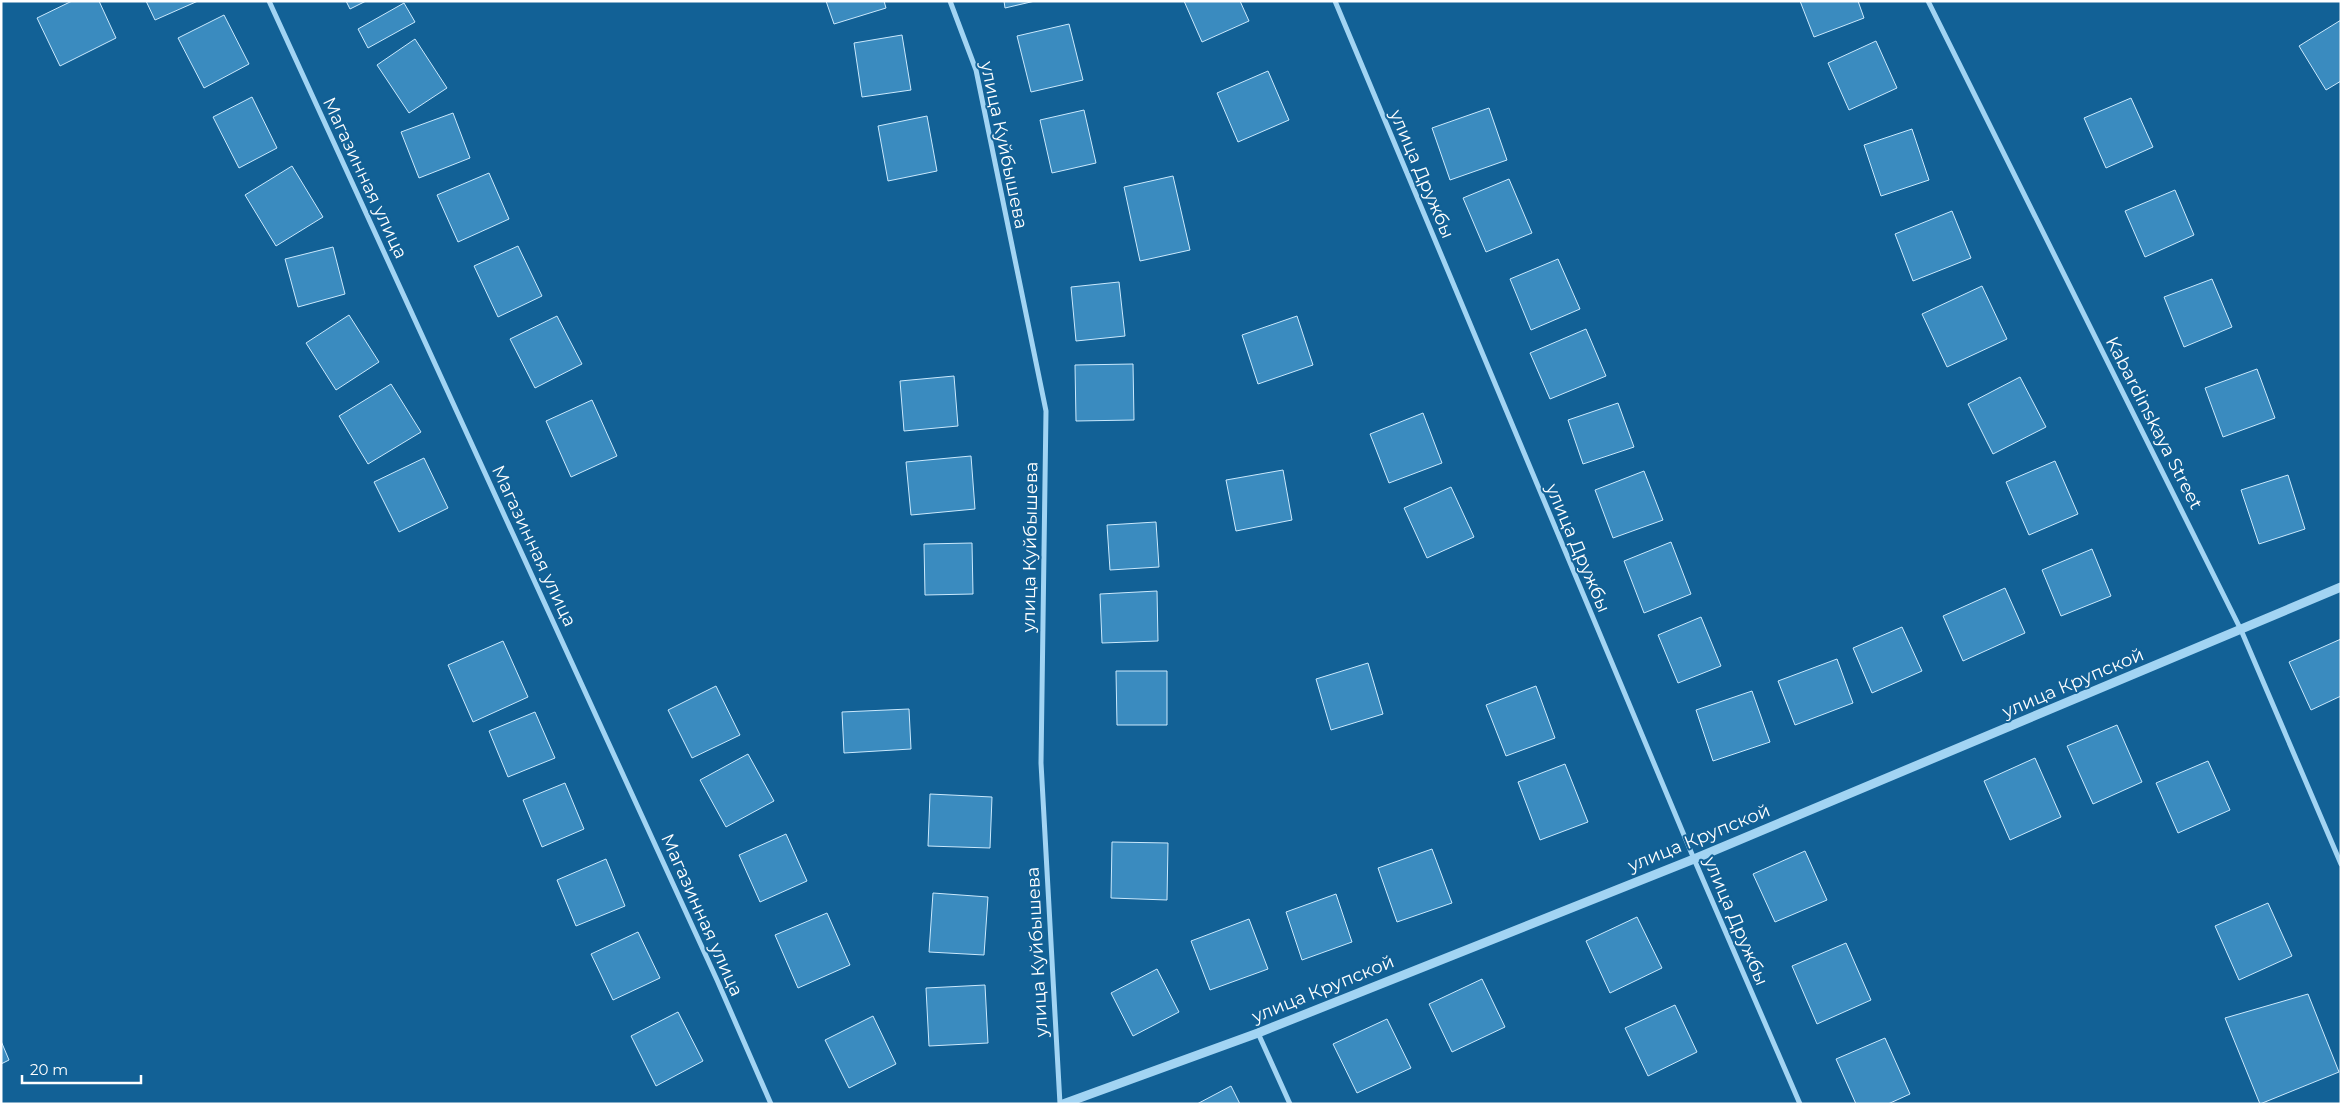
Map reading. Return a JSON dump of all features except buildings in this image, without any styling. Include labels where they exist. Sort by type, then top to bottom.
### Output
[{"type":"street","name":"Магазинная улица","points":[[269,1],[717,980],[771,1104]]},
{"type":"street","name":"улица Куйбышева","points":[[950,1],[976,70],[1046,411],[1041,763],[1061,1104]]},
{"type":"street","name":"улица Дружбы","points":[[1335,1],[1694,859],[1800,1104]]},
{"type":"street","name":"Kabardinskaya Street","points":[[1928,1],[2241,630],[2341,864]]},
{"type":"street","name":"улица Крупской","points":[[1061,1104],[1258,1033],[1694,859],[2341,587]]},
{"type":"street","points":[[1258,1033],[1290,1104]]}]
